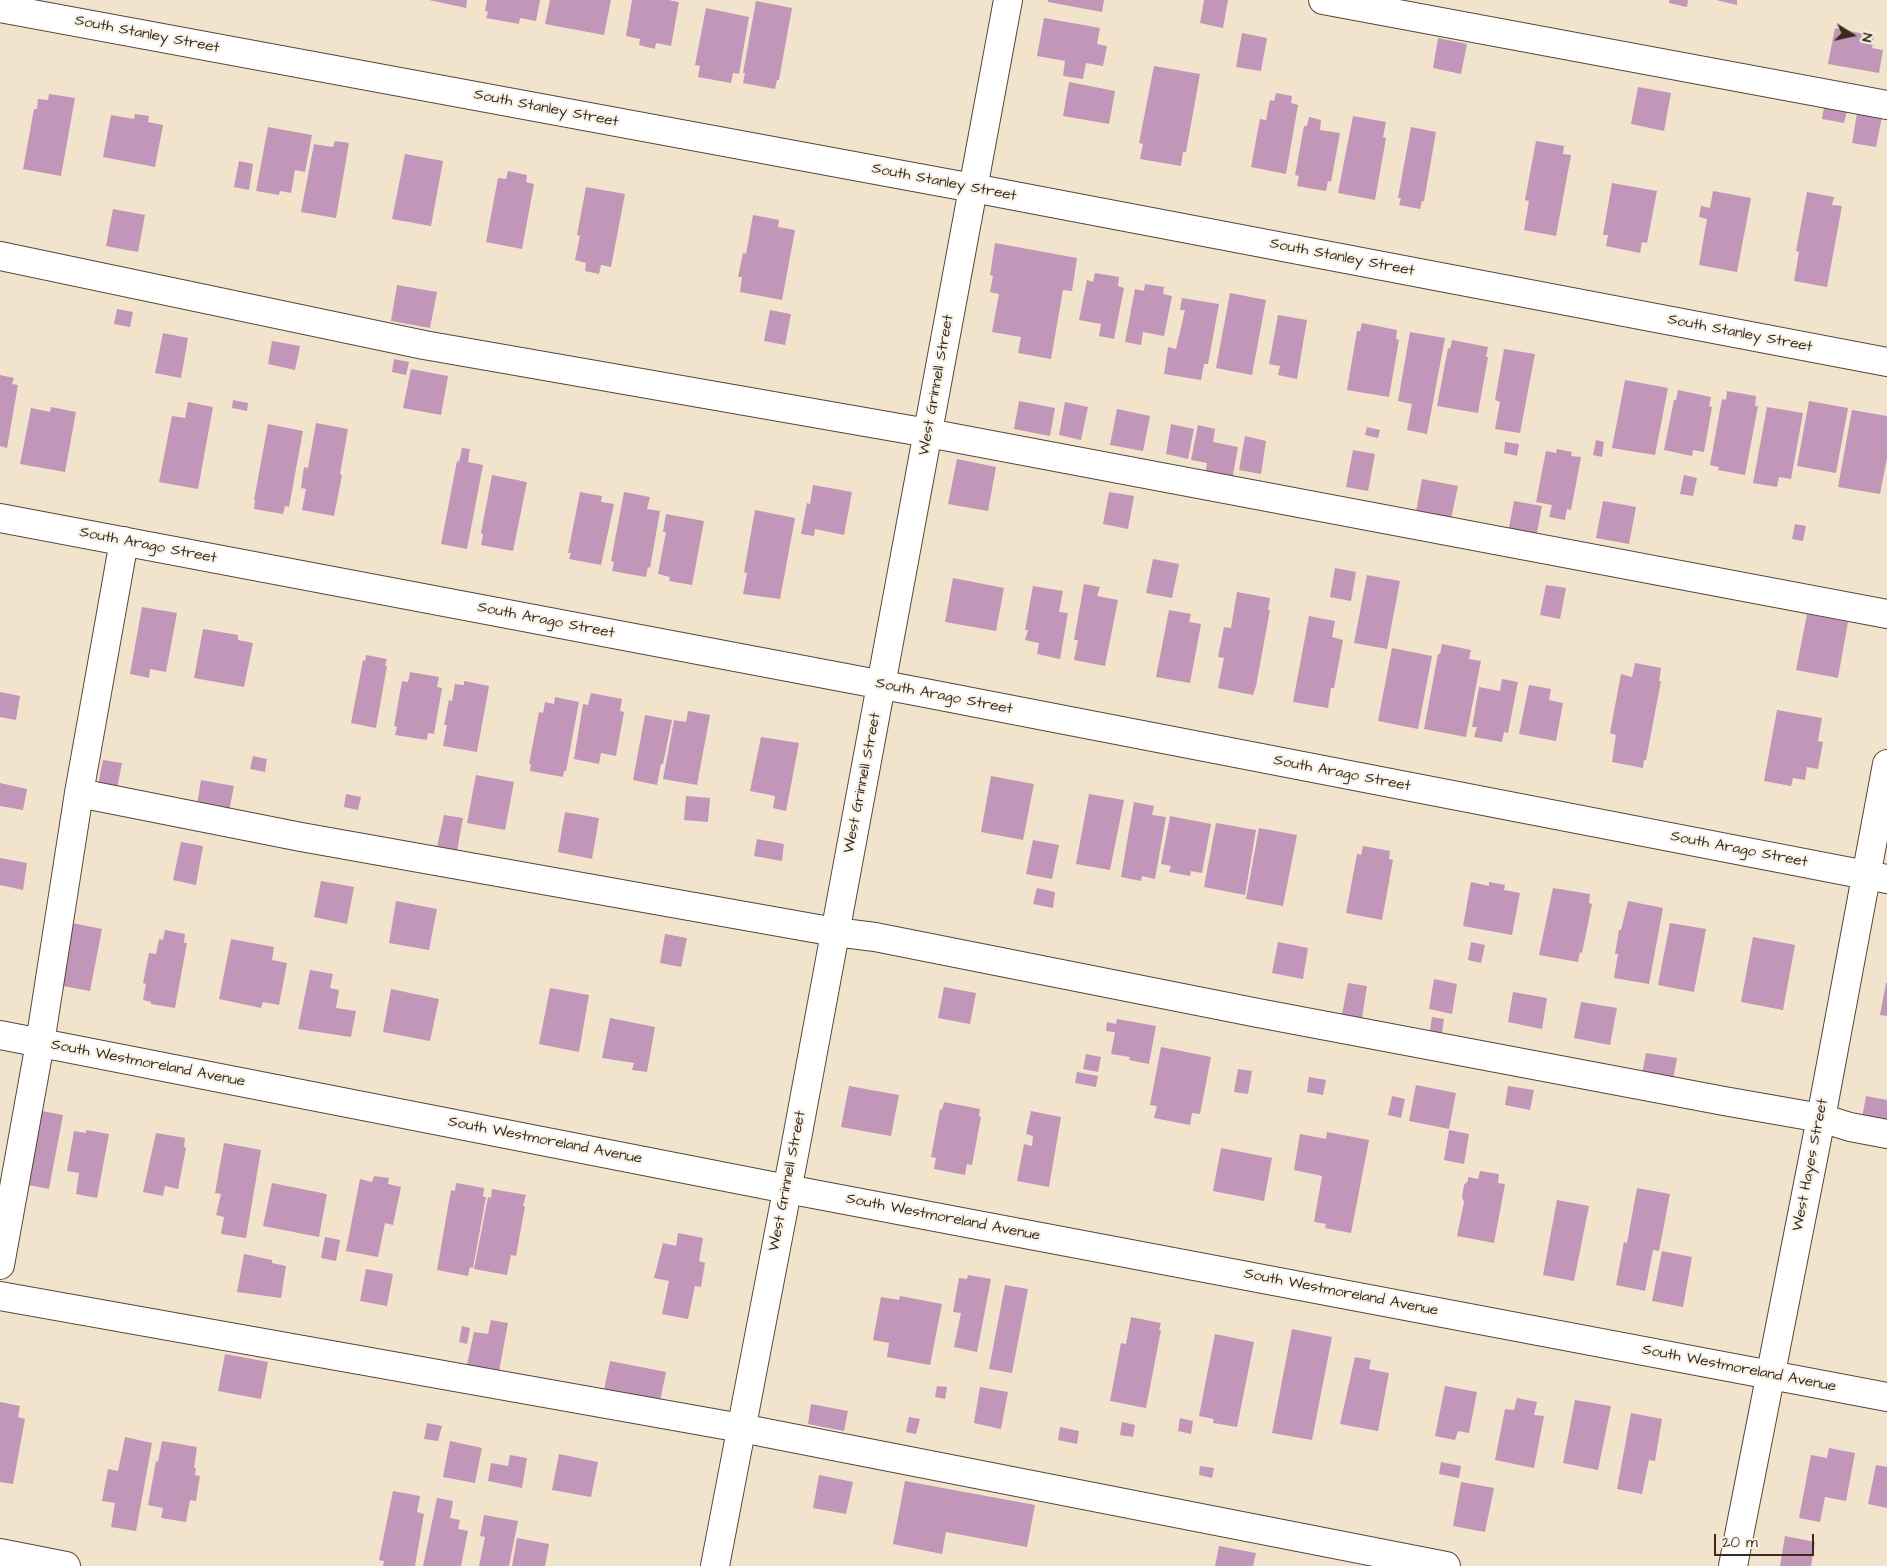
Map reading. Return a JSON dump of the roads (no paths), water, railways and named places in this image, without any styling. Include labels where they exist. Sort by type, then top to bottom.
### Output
[{"type":"street","name":"West Grinnell Street","points":[[715,1566],[1008,0]]},
{"type":"street","points":[[1323,0],[1887,105]]},
{"type":"street","name":"South Stanley Street","points":[[0,8],[974,188],[1887,362]]},
{"type":"street","points":[[0,256],[424,345],[928,433],[1887,614]]},
{"type":"street","name":"South Arago Street","points":[[0,518],[1877,877]]},
{"type":"street","points":[[0,1265],[40,1043],[78,793],[124,541]]},
{"type":"street","name":"West Hayes Street","points":[[1733,1566],[1821,1118],[1877,877],[1887,764]]},
{"type":"street","points":[[78,793],[301,837],[835,932],[875,937],[1258,1013],[1724,1102],[1821,1118],[1850,1127],[1887,1134]]},
{"type":"street","name":"South Westmoreland Avenue","points":[[0,1035],[787,1188],[1887,1397]]},
{"type":"street","points":[[0,1296],[741,1428],[1446,1566]]},
{"type":"street","points":[[0,1553],[66,1566]]}]
